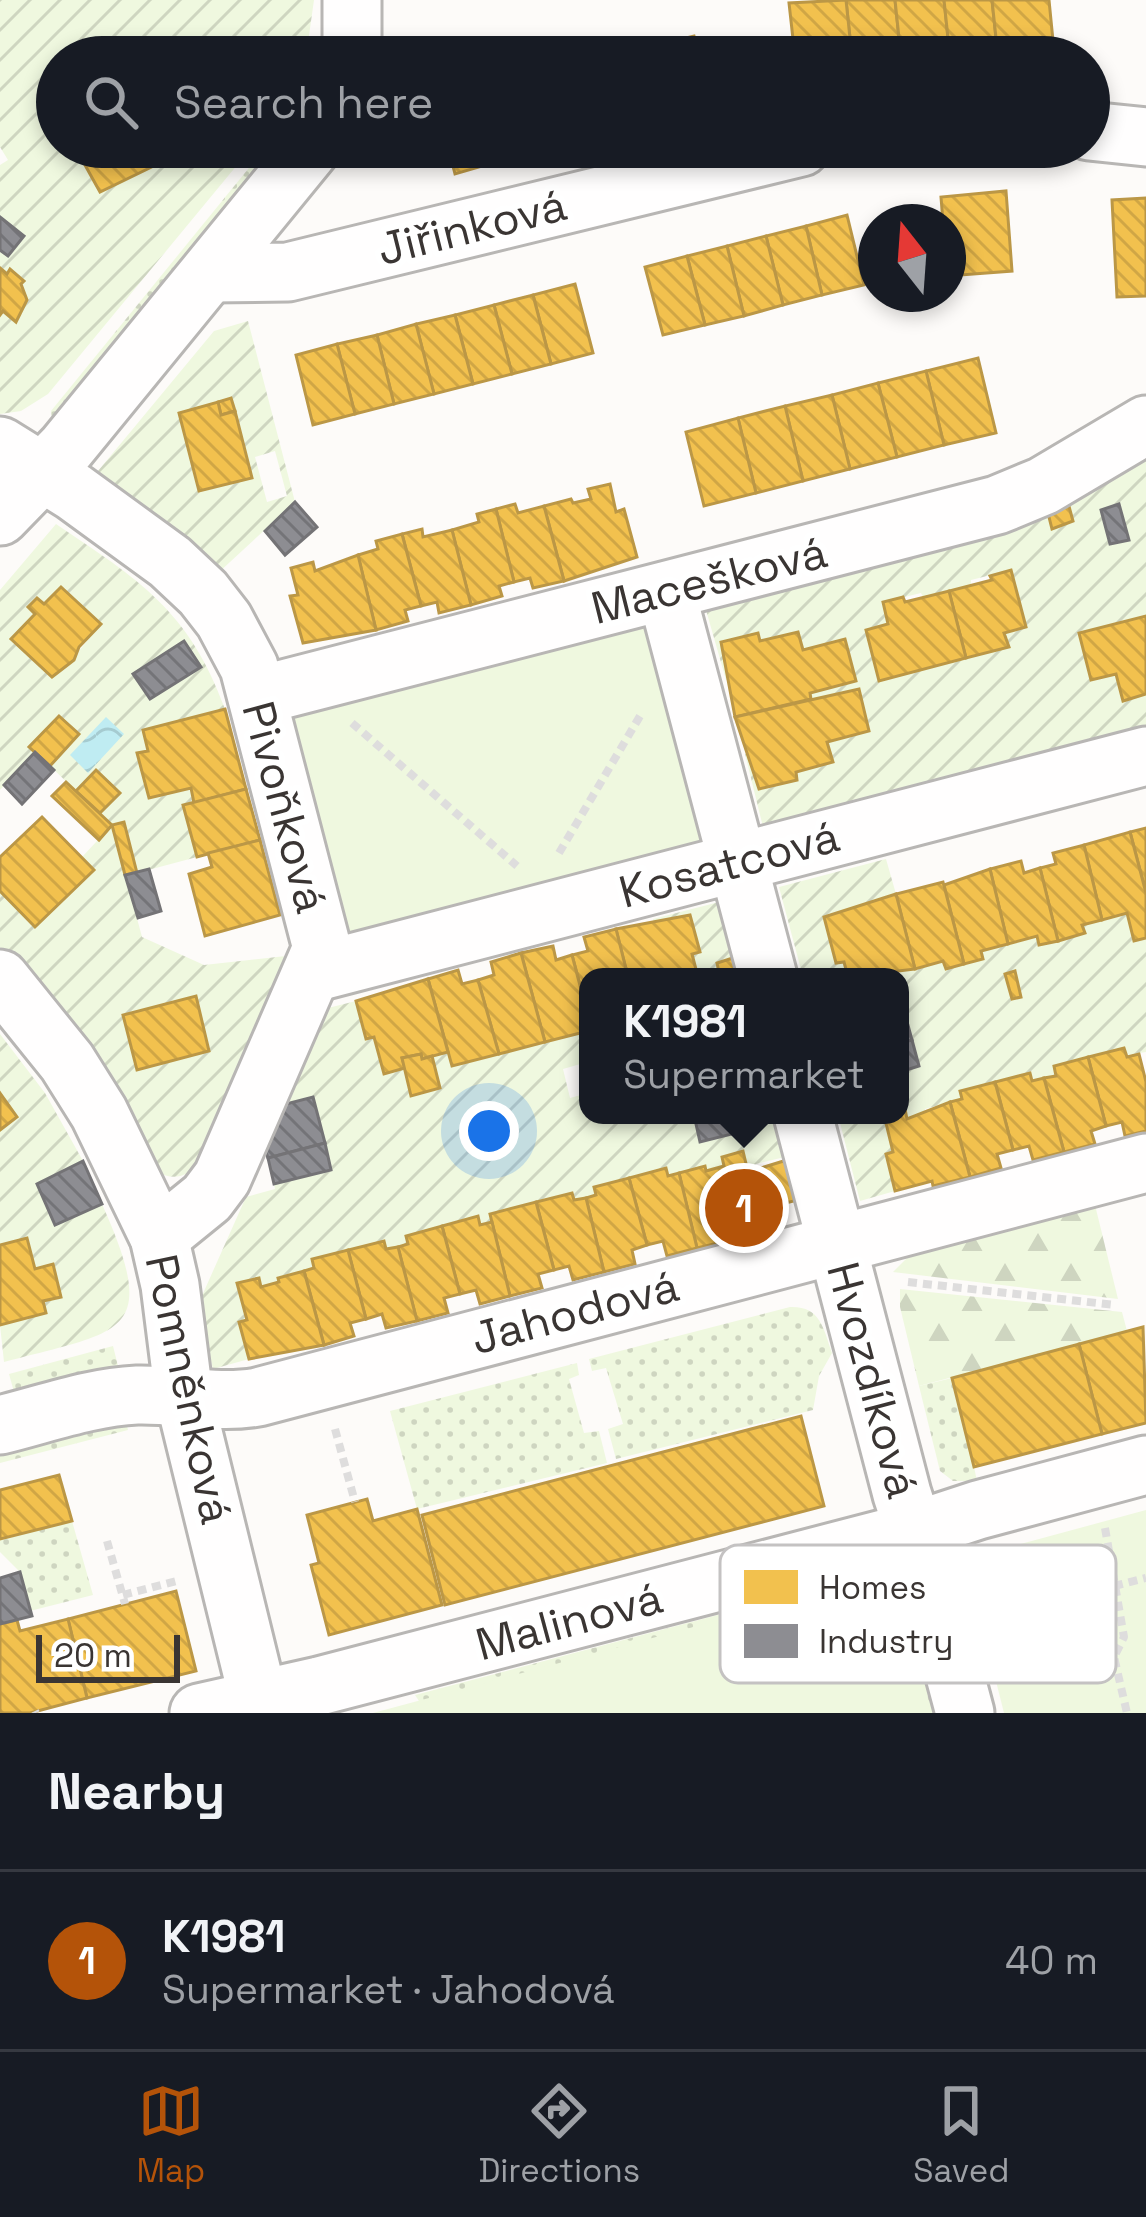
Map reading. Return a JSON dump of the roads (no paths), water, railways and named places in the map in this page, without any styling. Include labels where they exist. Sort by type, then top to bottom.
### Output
[{"type":"street","points":[[352,0],[352,36]]},
{"type":"street","points":[[1110,133],[1146,137]]},
{"type":"street","points":[[0,516],[19,459],[66,448],[295,168]]},
{"type":"street","name":"Jiřinková","points":[[211,273],[288,272],[715,168]]},
{"type":"street","name":"Macešková","points":[[256,696],[997,505],[1042,487],[1146,425]]},
{"type":"street","name":"Pivoňková","points":[[19,459],[74,492],[170,562],[203,593],[241,648],[322,948],[222,1178],[207,1198],[159,1238]]},
{"type":"street","points":[[666,591],[766,968]]},
{"type":"street","name":"Kosatcová","points":[[313,973],[1146,756]]},
{"type":"street","name":"Pomněnková","points":[[0,979],[67,1062],[99,1113],[159,1238],[184,1396],[257,1697]]},
{"type":"street","name":"Hvozdíková","points":[[805,1124],[918,1545]]},
{"type":"street","name":"Jahodová","points":[[0,1425],[102,1400],[258,1397],[1146,1163]]},
{"type":"street","name":"Malinová","points":[[860,1545],[1146,1466]]},
{"type":"street","name":"Malinová","points":[[199,1713],[720,1581]]},
{"type":"street","name":"Hvozdíková","points":[[957,1683],[965,1713]]},
{"type":"water","points":[[106,717],[124,734],[88,773],[70,755]]},
{"type":"place","name":"K1981","points":[[744,1208]]}]
